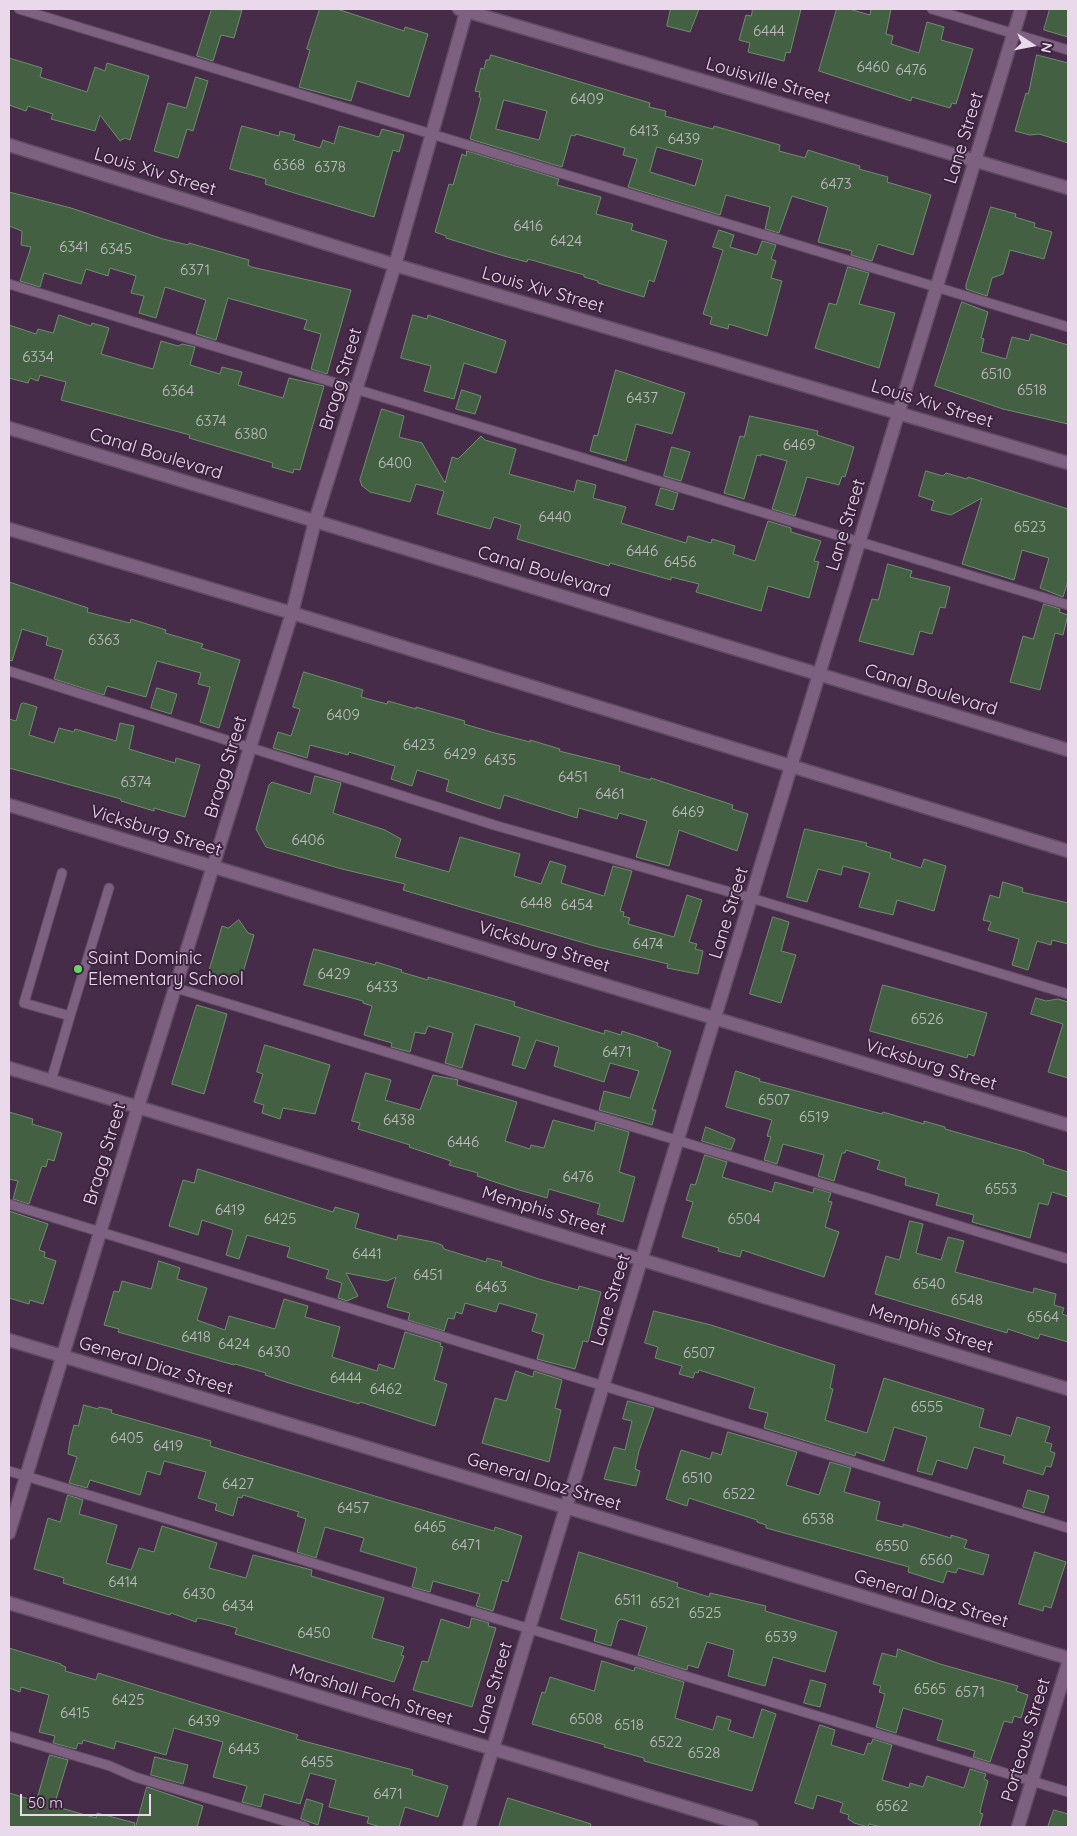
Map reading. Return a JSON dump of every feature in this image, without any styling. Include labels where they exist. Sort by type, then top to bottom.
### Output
[{"type":"street","name":"Lane Street","points":[[469,1827],[1022,9]]},
{"type":"street","name":"Bragg Street","points":[[9,1533],[138,1107],[292,613],[315,521],[395,265],[464,10]]},
{"type":"street","name":"Louisville Street","points":[[464,10],[976,159],[1068,188]]},
{"type":"street","name":"Louis Xiv Street","points":[[9,145],[395,265],[899,412],[1068,464]]},
{"type":"street","name":"Canal Boulevard","points":[[9,428],[1068,750]]},
{"type":"street","points":[[9,529],[292,613],[1068,851]]},
{"type":"street","name":"Vicksburg Street","points":[[9,805],[1068,1125]]},
{"type":"street","name":"Memphis Street","points":[[9,1068],[1068,1389]]},
{"type":"street","name":"General Diaz Street","points":[[9,1340],[1068,1658]]},
{"type":"street","name":"Marshall Foch Street","points":[[9,1603],[752,1827]]},
{"type":"street","name":"Porteous Street","points":[[1018,1827],[1068,1663]]},
{"type":"lane","points":[[19,9],[1068,327]]},
{"type":"lane","points":[[932,9],[1068,50]]},
{"type":"lane","points":[[9,284],[1068,605]]},
{"type":"lane","points":[[9,671],[251,746],[494,825],[752,898],[1068,994]]},
{"type":"lane","points":[[62,873],[24,1003],[70,1016]]},
{"type":"lane","points":[[51,1080],[109,888]]},
{"type":"lane","points":[[176,988],[1068,1259]]},
{"type":"lane","points":[[9,1204],[604,1384],[1068,1528]]},
{"type":"lane","points":[[9,1471],[1068,1792]]},
{"type":"lane","points":[[9,1736],[110,1766],[135,1777],[305,1827]]},
{"type":"building","points":[[212,9],[242,10],[234,38],[221,35],[213,61],[197,56]]},
{"type":"building","points":[[320,9],[337,9],[404,31],[405,27],[428,34],[409,97],[357,81],[351,101],[299,87],[310,50],[307,49]]},
{"type":"building","points":[[671,9],[699,9],[690,32],[667,26]]},
{"type":"building","points":[[753,9],[801,9],[790,53],[786,52],[784,61],[748,52],[750,43],[739,40],[746,15],[751,16]]},
{"type":"building","points":[[837,9],[849,9],[870,15],[871,9],[891,9],[886,34],[893,36],[891,44],[919,53],[927,22],[944,27],[941,40],[973,49],[956,104],[952,103],[950,108],[912,97],[911,101],[819,71]]},
{"type":"building","points":[[1050,9],[1068,9],[1068,37],[1044,30]]},
{"type":"building","points":[[491,55],[650,103],[649,107],[666,111],[665,116],[713,129],[714,126],[780,145],[779,151],[805,158],[808,150],[860,166],[859,169],[888,177],[887,182],[931,195],[913,255],[878,244],[872,261],[851,255],[852,251],[818,242],[828,207],[792,196],[779,233],[765,229],[770,207],[726,195],[720,215],[628,187],[637,159],[623,155],[625,148],[576,134],[575,136],[571,135],[562,167],[470,139],[481,98],[479,97],[480,92],[475,91],[481,68],[484,69],[486,60],[489,60]],"holes":[[[504,100],[547,111],[539,140],[496,129]],[[657,147],[703,160],[695,186],[650,172]]]},
{"type":"building","points":[[1037,55],[1068,63],[1068,143],[1039,134],[1030,135],[1015,131],[1026,93],[1028,94]]},
{"type":"building","points":[[9,58],[42,68],[40,77],[87,92],[95,67],[105,71],[107,63],[149,76],[130,140],[125,138],[120,141],[100,115],[95,131],[51,119],[53,114],[28,106],[26,111],[9,105]]},
{"type":"building","points":[[196,77],[208,81],[193,131],[187,129],[178,158],[154,151],[168,103],[186,108]]},
{"type":"building","points":[[242,126],[279,136],[280,131],[295,135],[293,140],[320,148],[323,140],[334,144],[339,126],[379,137],[382,129],[404,135],[399,152],[393,150],[374,217],[265,184],[266,179],[230,169]]},
{"type":"building","points":[[467,151],[559,179],[557,185],[601,197],[596,214],[633,224],[631,230],[667,241],[654,282],[649,280],[644,297],[598,283],[598,281],[584,277],[584,275],[528,259],[527,262],[504,256],[446,238],[446,236],[435,232],[449,184],[453,185],[462,154],[466,156]]},
{"type":"building","points":[[9,192],[71,208],[163,239],[188,245],[189,243],[249,260],[248,265],[252,267],[351,290],[327,374],[311,369],[321,334],[304,329],[307,320],[228,298],[216,340],[196,334],[206,300],[165,287],[156,318],[139,313],[144,296],[131,293],[136,276],[110,268],[108,276],[86,269],[81,284],[44,273],[40,287],[20,281],[31,247],[21,245],[22,231],[9,226]]},
{"type":"building","points":[[991,207],[1016,214],[1015,217],[1035,223],[1034,227],[1052,232],[1044,259],[1010,250],[1003,274],[992,278],[987,296],[966,289],[966,285]]},
{"type":"building","points":[[719,230],[734,235],[730,247],[757,255],[762,241],[776,245],[771,259],[776,261],[771,278],[782,281],[767,336],[729,324],[728,329],[710,324],[712,317],[703,314],[723,250],[713,247]]},
{"type":"building","points":[[848,267],[869,273],[859,304],[895,313],[879,368],[815,348],[829,303],[836,305]]},
{"type":"building","points":[[962,302],[988,312],[981,338],[984,339],[981,352],[1006,359],[1012,337],[1029,341],[1031,334],[1068,345],[1068,424],[1003,409],[935,386]]},
{"type":"building","points":[[59,315],[91,326],[92,323],[109,328],[101,354],[153,369],[161,341],[178,346],[182,344],[195,347],[190,365],[220,374],[222,367],[242,372],[238,385],[283,398],[289,378],[324,386],[300,470],[294,469],[293,473],[272,467],[273,463],[189,438],[190,435],[61,400],[66,382],[40,375],[38,381],[30,378],[28,383],[9,378],[9,325],[36,334],[38,329],[53,333]]},
{"type":"building","points":[[413,315],[427,319],[428,315],[506,341],[496,373],[464,363],[454,399],[424,391],[431,366],[401,358]]},
{"type":"building","points":[[616,370],[685,393],[672,434],[636,424],[626,461],[590,451],[594,435],[597,436]]},
{"type":"building","points":[[462,390],[481,396],[475,414],[456,409]]},
{"type":"building","points":[[382,409],[404,416],[399,437],[422,443],[445,483],[452,457],[458,459],[481,436],[485,440],[516,449],[509,474],[574,492],[577,480],[596,485],[593,498],[626,507],[621,523],[686,543],[688,536],[711,543],[712,539],[735,546],[733,554],[755,561],[768,521],[791,528],[791,532],[821,541],[814,561],[819,562],[809,598],[768,586],[761,611],[696,592],[699,584],[671,577],[671,580],[610,563],[609,566],[517,539],[521,525],[494,517],[490,529],[437,514],[444,491],[416,484],[410,502],[370,492],[362,486],[360,480]]},
{"type":"building","points":[[750,416],[818,431],[817,435],[854,447],[845,477],[842,476],[839,485],[807,477],[795,516],[772,509],[787,461],[761,454],[761,456],[757,455],[744,499],[724,493],[740,436],[744,437]]},
{"type":"building","points":[[672,447],[690,452],[681,481],[664,476]]},
{"type":"building","points":[[926,471],[943,476],[946,473],[967,479],[968,477],[1068,509],[1068,581],[1063,597],[1040,588],[1049,558],[1022,550],[1014,580],[962,564],[982,498],[951,515],[931,510],[934,501],[919,496]]},
{"type":"building","points":[[661,488],[678,493],[673,510],[656,505]]},
{"type":"building","points":[[888,564],[912,571],[910,577],[950,587],[945,608],[940,607],[932,634],[920,631],[913,655],[859,641],[872,599],[878,600]]},
{"type":"building","points":[[9,582],[88,608],[87,612],[130,623],[131,619],[166,630],[165,633],[203,644],[201,648],[240,660],[219,728],[200,722],[210,687],[198,684],[201,673],[157,661],[146,697],[107,686],[104,695],[54,679],[63,650],[46,645],[48,637],[22,629],[12,661],[9,660]]},
{"type":"building","points":[[1044,604],[1060,609],[1059,612],[1068,615],[1063,635],[1055,633],[1040,690],[1010,682],[1023,636],[1033,639]]},
{"type":"building","points":[[304,672],[363,690],[361,697],[387,704],[388,701],[416,709],[416,707],[465,721],[464,724],[495,733],[530,742],[530,740],[560,749],[559,751],[620,766],[619,771],[650,780],[651,778],[733,805],[732,809],[748,814],[737,851],[679,830],[669,866],[636,857],[647,821],[619,813],[617,819],[579,808],[577,818],[504,795],[500,809],[446,791],[449,780],[417,770],[412,786],[391,779],[395,766],[349,752],[348,755],[310,745],[307,758],[273,748],[278,732],[291,736],[300,709],[293,707]]},
{"type":"building","points":[[157,688],[177,694],[171,714],[151,708]]},
{"type":"building","points":[[24,703],[37,707],[29,735],[54,743],[59,728],[74,732],[75,729],[116,741],[120,723],[134,726],[129,749],[175,763],[176,758],[200,765],[185,817],[154,808],[154,811],[121,801],[121,799],[9,768],[9,719],[16,721],[21,704]]},
{"type":"building","points":[[315,776],[341,783],[333,813],[385,830],[401,839],[395,857],[449,872],[460,837],[520,854],[514,876],[541,884],[550,861],[566,866],[561,883],[604,896],[613,866],[632,871],[620,911],[624,912],[623,916],[630,918],[628,924],[674,937],[687,895],[702,900],[689,942],[697,944],[695,949],[703,951],[698,974],[667,968],[668,964],[598,947],[403,890],[405,884],[342,869],[266,847],[256,829],[269,785],[272,782],[310,794]]},
{"type":"building","points":[[805,829],[867,843],[866,846],[891,853],[890,858],[921,868],[924,859],[946,866],[934,911],[897,900],[893,915],[859,907],[870,873],[843,866],[841,875],[818,869],[807,902],[787,897]]},
{"type":"building","points":[[1003,882],[1023,888],[1022,892],[1068,903],[1068,944],[1052,940],[1051,945],[1037,941],[1028,970],[1012,965],[1019,939],[988,930],[991,922],[983,920],[990,895],[999,898]]},
{"type":"building","points":[[773,917],[789,922],[781,951],[796,955],[781,1003],[750,994]]},
{"type":"building","points":[[239,920],[248,933],[254,935],[240,983],[208,974],[222,926],[228,928]]},
{"type":"building","points":[[314,949],[375,965],[376,962],[428,980],[428,977],[515,1002],[514,1006],[604,1034],[605,1030],[621,1035],[622,1031],[658,1043],[657,1046],[671,1051],[652,1110],[656,1110],[652,1125],[599,1110],[604,1091],[630,1098],[639,1071],[610,1063],[604,1082],[554,1066],[559,1047],[536,1040],[525,1069],[512,1065],[520,1037],[475,1024],[462,1068],[445,1063],[453,1033],[428,1026],[425,1034],[415,1032],[410,1052],[391,1047],[392,1043],[364,1035],[372,1006],[363,1003],[363,1001],[304,985]]},
{"type":"building","points":[[883,985],[987,1013],[974,1056],[968,1054],[967,1058],[870,1031]]},
{"type":"building","points":[[1036,998],[1046,1001],[1058,999],[1068,1002],[1068,1078],[1048,1072],[1063,1024],[1031,1014]]},
{"type":"building","points":[[197,1005],[227,1014],[204,1094],[172,1084]]},
{"type":"building","points":[[265,1045],[330,1065],[315,1114],[283,1108],[280,1119],[262,1113],[264,1105],[254,1102],[263,1074],[257,1072]]},
{"type":"building","points":[[736,1071],[760,1079],[759,1081],[882,1114],[883,1112],[924,1124],[924,1121],[1025,1152],[1044,1160],[1043,1164],[1068,1172],[1068,1197],[1052,1192],[1048,1205],[1039,1203],[1030,1238],[972,1222],[974,1215],[936,1205],[939,1194],[905,1185],[906,1178],[877,1169],[880,1161],[846,1150],[845,1153],[842,1153],[834,1181],[818,1176],[824,1155],[783,1144],[777,1164],[764,1160],[771,1137],[767,1136],[772,1120],[726,1107]]},
{"type":"building","points":[[366,1073],[391,1080],[385,1100],[420,1110],[433,1075],[458,1080],[457,1085],[517,1102],[505,1141],[530,1149],[531,1145],[544,1148],[553,1120],[594,1131],[596,1122],[629,1132],[619,1172],[635,1177],[623,1222],[597,1214],[600,1204],[549,1189],[547,1198],[519,1190],[477,1176],[478,1173],[449,1165],[451,1161],[409,1147],[410,1145],[358,1129],[360,1123],[352,1121]]},
{"type":"building","points":[[9,1112],[33,1119],[32,1124],[62,1133],[54,1161],[48,1159],[46,1167],[42,1166],[29,1204],[13,1199],[18,1181],[9,1179]]},
{"type":"building","points":[[706,1127],[735,1139],[731,1150],[702,1141]]},
{"type":"building","points":[[705,1155],[727,1162],[722,1177],[772,1192],[775,1182],[813,1193],[814,1188],[831,1193],[828,1201],[832,1202],[825,1227],[839,1232],[824,1277],[742,1250],[740,1257],[718,1251],[719,1248],[682,1237],[693,1202],[686,1200],[691,1184],[695,1185]]},
{"type":"building","points":[[198,1169],[333,1212],[335,1207],[359,1214],[355,1228],[397,1240],[398,1235],[433,1242],[442,1245],[444,1249],[486,1262],[487,1258],[502,1262],[501,1266],[539,1279],[578,1290],[579,1286],[601,1292],[588,1342],[583,1341],[575,1369],[537,1359],[544,1335],[532,1331],[537,1314],[499,1303],[496,1312],[465,1303],[462,1314],[456,1312],[454,1319],[448,1318],[444,1331],[408,1320],[410,1313],[387,1307],[396,1277],[387,1281],[346,1273],[358,1296],[347,1301],[338,1298],[342,1283],[326,1278],[329,1270],[287,1257],[290,1247],[247,1235],[239,1259],[226,1255],[233,1230],[202,1220],[198,1235],[169,1226],[183,1180],[194,1183]]},
{"type":"building","points":[[9,1211],[48,1224],[39,1250],[45,1252],[44,1257],[56,1261],[43,1304],[30,1300],[29,1304],[9,1298]]},
{"type":"building","points":[[910,1221],[923,1224],[916,1253],[941,1260],[948,1237],[964,1241],[955,1272],[1033,1293],[1034,1288],[1056,1294],[1054,1305],[1064,1308],[1062,1314],[1068,1316],[1068,1342],[1040,1334],[1038,1339],[1008,1329],[1007,1333],[875,1294],[886,1256],[899,1260]]},
{"type":"building","points":[[159,1261],[180,1268],[177,1279],[207,1288],[197,1320],[225,1330],[229,1316],[275,1329],[284,1299],[308,1306],[305,1317],[340,1327],[332,1357],[377,1371],[379,1364],[394,1369],[405,1332],[441,1343],[440,1346],[443,1347],[434,1380],[447,1384],[435,1426],[360,1402],[359,1404],[289,1383],[265,1375],[266,1373],[118,1332],[119,1329],[104,1325],[114,1291],[119,1292],[122,1281],[151,1289]]},
{"type":"building","points":[[654,1311],[711,1325],[835,1365],[830,1388],[833,1389],[825,1420],[867,1433],[884,1378],[984,1409],[979,1427],[1011,1436],[1017,1417],[1050,1427],[1045,1442],[1052,1444],[1050,1451],[1055,1453],[1051,1467],[1046,1466],[1043,1475],[1003,1463],[1005,1456],[974,1447],[967,1469],[937,1460],[932,1475],[917,1471],[927,1437],[894,1427],[884,1461],[856,1452],[855,1456],[764,1428],[768,1413],[749,1408],[755,1388],[699,1370],[698,1373],[695,1372],[693,1378],[679,1374],[682,1366],[655,1358],[658,1347],[645,1343]]},
{"type":"building","points":[[516,1371],[533,1377],[534,1371],[562,1380],[555,1408],[561,1410],[549,1462],[482,1443],[495,1398],[506,1401]]},
{"type":"building","points":[[628,1401],[654,1408],[639,1451],[635,1469],[640,1471],[636,1486],[604,1479],[614,1447],[625,1450],[632,1421],[623,1419]]},
{"type":"building","points":[[84,1405],[112,1410],[111,1413],[211,1441],[210,1446],[388,1500],[494,1531],[495,1527],[522,1536],[508,1582],[502,1580],[493,1611],[476,1606],[480,1594],[433,1581],[430,1592],[412,1587],[417,1568],[360,1551],[364,1538],[325,1527],[316,1558],[297,1552],[306,1519],[297,1516],[299,1512],[243,1495],[242,1498],[238,1497],[233,1516],[215,1510],[217,1504],[198,1498],[206,1472],[164,1461],[160,1475],[147,1471],[140,1495],[90,1480],[87,1488],[69,1483],[77,1457],[68,1454],[70,1440],[74,1425],[78,1426]]},
{"type":"building","points":[[728,1432],[797,1452],[786,1485],[819,1495],[830,1462],[851,1468],[844,1492],[880,1502],[876,1520],[903,1527],[903,1524],[951,1538],[951,1535],[967,1540],[964,1548],[989,1555],[983,1575],[958,1568],[956,1573],[947,1571],[943,1583],[908,1572],[909,1567],[766,1528],[766,1525],[757,1522],[757,1520],[689,1498],[687,1506],[666,1499],[681,1450],[710,1459],[712,1452],[721,1455]]},
{"type":"building","points":[[1028,1490],[1049,1496],[1044,1513],[1023,1507]]},
{"type":"building","points":[[68,1495],[83,1500],[79,1514],[117,1525],[106,1563],[131,1570],[139,1548],[154,1552],[162,1526],[217,1543],[209,1568],[246,1578],[253,1555],[312,1570],[311,1576],[384,1598],[372,1638],[404,1647],[401,1655],[404,1656],[394,1682],[235,1634],[237,1628],[197,1618],[196,1622],[171,1613],[170,1615],[63,1583],[64,1578],[34,1569],[48,1518],[60,1522]]},
{"type":"building","points":[[579,1552],[678,1583],[677,1587],[709,1597],[710,1593],[766,1606],[765,1611],[837,1632],[825,1672],[773,1657],[765,1686],[728,1676],[734,1650],[707,1642],[698,1668],[688,1665],[687,1670],[638,1655],[647,1627],[621,1619],[618,1621],[611,1646],[594,1641],[597,1630],[561,1619]]},
{"type":"building","points":[[1035,1552],[1066,1562],[1051,1608],[1044,1606],[1043,1611],[1019,1604]]},
{"type":"building","points":[[472,1618],[489,1623],[488,1626],[496,1628],[472,1707],[413,1690],[422,1661],[428,1662],[441,1619],[469,1628]]},
{"type":"building","points":[[9,1648],[61,1664],[66,1667],[65,1671],[96,1680],[98,1673],[298,1735],[296,1739],[413,1770],[412,1775],[448,1786],[438,1817],[405,1807],[399,1827],[381,1827],[367,1823],[369,1817],[329,1807],[336,1780],[310,1773],[300,1804],[264,1794],[261,1807],[242,1802],[247,1786],[213,1777],[223,1742],[174,1728],[166,1755],[116,1741],[114,1749],[83,1740],[82,1744],[78,1743],[76,1749],[53,1743],[55,1736],[39,1732],[49,1695],[21,1687],[20,1692],[9,1688]]},
{"type":"building","points":[[898,1649],[940,1664],[1018,1686],[1016,1691],[1028,1695],[1021,1718],[1014,1716],[1012,1723],[1004,1721],[990,1762],[973,1757],[975,1751],[937,1740],[943,1720],[903,1708],[896,1733],[876,1727],[885,1694],[879,1692],[881,1686],[873,1684],[882,1653],[896,1657]]},
{"type":"building","points":[[602,1661],[634,1671],[635,1667],[684,1682],[675,1718],[713,1730],[717,1716],[731,1720],[728,1730],[753,1738],[762,1709],[776,1714],[752,1791],[644,1761],[644,1758],[604,1747],[605,1745],[532,1724],[542,1692],[545,1693],[550,1677],[594,1691]]},
{"type":"building","points":[[811,1680],[826,1684],[820,1707],[804,1703]]},
{"type":"building","points":[[820,1725],[835,1730],[831,1745],[864,1755],[868,1743],[871,1744],[873,1739],[892,1745],[882,1780],[909,1788],[910,1783],[923,1787],[927,1776],[964,1788],[970,1769],[986,1774],[984,1779],[988,1781],[981,1807],[980,1813],[983,1814],[979,1827],[882,1827],[869,1824],[868,1827],[854,1823],[848,1819],[849,1815],[840,1812],[843,1803],[817,1795],[813,1809],[795,1803]]},
{"type":"building","points":[[50,1755],[68,1760],[54,1806],[96,1818],[97,1813],[135,1823],[134,1827],[9,1827],[9,1793],[36,1801]]},
{"type":"building","points":[[155,1757],[188,1765],[183,1784],[151,1775]]},
{"type":"building","points":[[147,1787],[203,1806],[197,1827],[136,1827]]},
{"type":"building","points":[[508,1798],[591,1824],[590,1827],[499,1827]]},
{"type":"building","points":[[307,1799],[323,1804],[318,1825],[301,1819]]},
{"type":"building","points":[[1054,1810],[1068,1814],[1068,1827],[1048,1827]]},
{"type":"place","name":"Saint Dominic Elementary School","points":[[78,969]]}]
